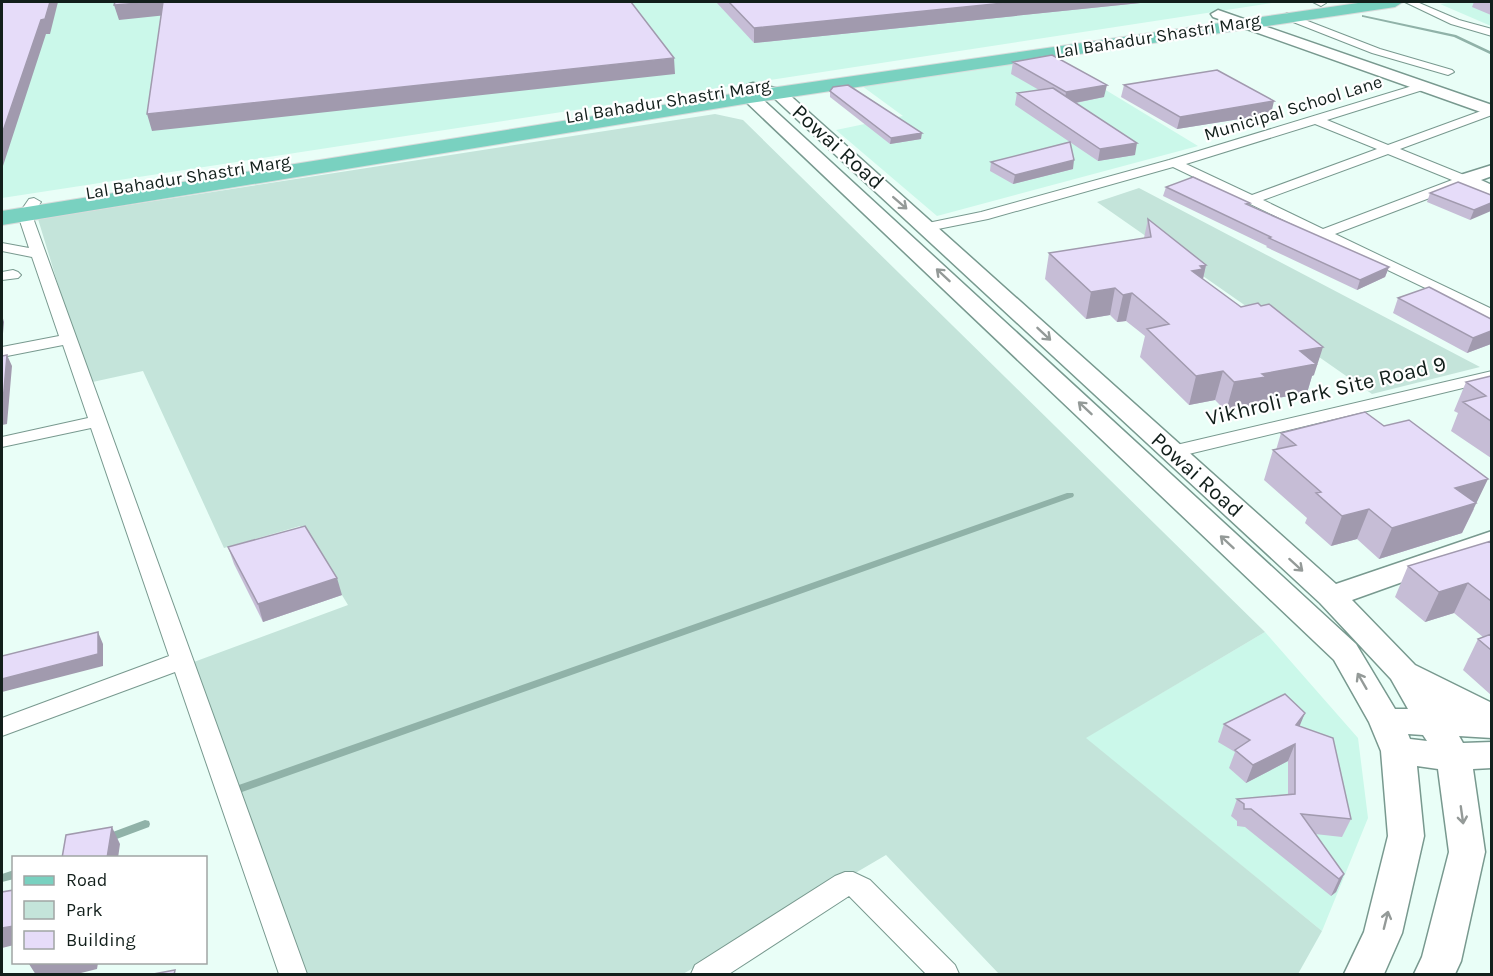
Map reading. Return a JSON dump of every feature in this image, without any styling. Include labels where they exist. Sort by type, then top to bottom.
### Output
[{"type":"main road","name":"Lal Bahadur Shastri Marg","points":[[751,93],[778,93],[1218,14],[1325,2]]},
{"type":"main road","name":"Lal Bahadur Shastri Marg","points":[[2,207],[29,208],[967,60],[1395,2]]},
{"type":"main road","points":[[1218,14],[1491,111]]},
{"type":"main road","name":"Powai Road","points":[[751,93],[1345,652],[1392,736],[1406,836],[1383,933],[1364,975]]},
{"type":"main road","name":"Powai Road","points":[[778,93],[928,227],[1331,596],[1402,671],[1454,757],[1467,852],[1441,961],[1434,975]]},
{"type":"main road","points":[[1464,180],[1491,170]]},
{"type":"main road","points":[[1464,180],[1491,192]]},
{"type":"main road","name":"Lal Bahadur Shastri Marg","points":[[2,218],[29,208]]},
{"type":"main road","points":[[1331,596],[1491,540]]},
{"type":"main road","points":[[1402,671],[1442,694],[1491,717]]},
{"type":"main road","points":[[1392,736],[1435,723],[1491,725]]},
{"type":"main road","points":[[1392,736],[1454,757],[1491,755]]},
{"type":"street","points":[[1410,2],[1455,22],[1491,33]]},
{"type":"street","points":[[1427,2],[1473,21],[1476,27]]},
{"type":"street","points":[[1287,16],[1376,51],[1448,72]]},
{"type":"street","name":"Municipal School Lane","points":[[928,227],[983,216],[1174,163],[1422,87]]},
{"type":"street","points":[[1251,200],[1491,111]]},
{"type":"street","points":[[1316,120],[1464,180]]},
{"type":"street","points":[[1174,163],[1491,315]]},
{"type":"street","points":[[1322,234],[1464,180]]},
{"type":"street","points":[[29,208],[69,339],[293,975]]},
{"type":"street","points":[[2,247],[33,253]]},
{"type":"street","points":[[2,352],[69,339]]},
{"type":"street","name":"Vikhroli Park Site Road 9","points":[[1172,452],[1491,376]]},
{"type":"street","points":[[2,442],[98,421]]},
{"type":"street","points":[[2,727],[182,660]]},
{"type":"street","points":[[705,975],[845,884],[853,884],[860,888],[945,975]]},
{"type":"shaded area","points":[[2,2],[1269,2],[1272,3],[2,198]]},
{"type":"shaded area","points":[[1491,2],[1491,26],[1440,4]]},
{"type":"shaded area","points":[[1053,58],[1198,146],[937,216],[836,130],[903,116],[862,86]]},
{"type":"shaded area","points":[[1265,632],[1358,738],[1368,818],[1322,931],[1085,738]]},
{"type":"green space","points":[[715,114],[743,120],[1265,632],[1086,738],[1322,931],[1298,974],[999,974],[886,855],[683,974],[294,974],[199,703],[183,666],[348,605],[300,526],[224,548],[143,371],[88,383],[38,219]]},
{"type":"green space","points":[[1139,188],[1480,367],[1372,394],[1097,202]]},
{"type":"building","points":[[2,2],[50,2],[45,19],[41,20],[2,134]]},
{"type":"building","points":[[115,2],[154,2],[114,5]]},
{"type":"building","points":[[163,2],[631,2],[674,58],[147,114]]},
{"type":"building","points":[[729,2],[1014,2],[754,28]]},
{"type":"building","points":[[1052,55],[1107,85],[1066,92],[1013,62]]},
{"type":"building","points":[[1217,70],[1274,101],[1180,117],[1124,85]]},
{"type":"building","points":[[848,85],[922,133],[891,138],[830,91],[833,87]]},
{"type":"building","points":[[1053,88],[1137,143],[1100,149],[1017,93]]},
{"type":"building","points":[[1070,142],[1074,160],[1015,175],[991,162]]},
{"type":"building","points":[[1193,177],[1250,203],[1246,204],[1389,267],[1360,280],[1166,187]]},
{"type":"building","points":[[1458,182],[1491,195],[1491,203],[1474,210],[1430,193]]},
{"type":"building","points":[[1148,219],[1206,265],[1200,266],[1203,269],[1192,271],[1241,307],[1258,303],[1261,306],[1269,304],[1323,347],[1300,351],[1316,364],[1262,374],[1266,377],[1234,382],[1223,371],[1196,376],[1147,329],[1169,324],[1132,293],[1123,295],[1115,288],[1091,292],[1049,253],[1151,237]]},
{"type":"building","points":[[1429,287],[1491,319],[1491,331],[1473,338],[1398,298]]},
{"type":"building","points":[[7,355],[2,413],[2,356]]},
{"type":"building","points":[[1491,376],[1491,421],[1463,402],[1486,396],[1466,382]]},
{"type":"building","points":[[1365,412],[1384,426],[1409,420],[1488,479],[1455,488],[1476,503],[1392,528],[1369,509],[1342,516],[1316,493],[1321,492],[1273,450],[1296,445],[1281,433]]},
{"type":"building","points":[[305,526],[337,578],[258,604],[228,547]]},
{"type":"building","points":[[1491,541],[1491,601],[1468,583],[1439,592],[1408,566]]},
{"type":"building","points":[[98,632],[98,654],[2,679],[2,656]]},
{"type":"building","points":[[1491,634],[1491,650],[1478,639]]},
{"type":"building","points":[[1285,694],[1305,713],[1296,725],[1333,738],[1351,819],[1301,814],[1344,874],[1339,879],[1251,809],[1244,809],[1244,804],[1237,799],[1295,794],[1295,744],[1253,765],[1235,750],[1250,740],[1224,724]]},
{"type":"building","points":[[112,827],[107,856],[62,856],[66,835]]},
{"type":"building","points":[[12,890],[12,926],[2,928],[2,892]]},
{"type":"building","points":[[175,970],[174,975],[148,975]]},
{"type":"waterway","points":[[1363,16],[1455,36],[1492,54]]},
{"type":"waterway","points":[[239,789],[1070,495]]},
{"type":"waterway","points":[[106,839],[145,824]]},
{"type":"waterway","points":[[2,878],[12,875]]}]
